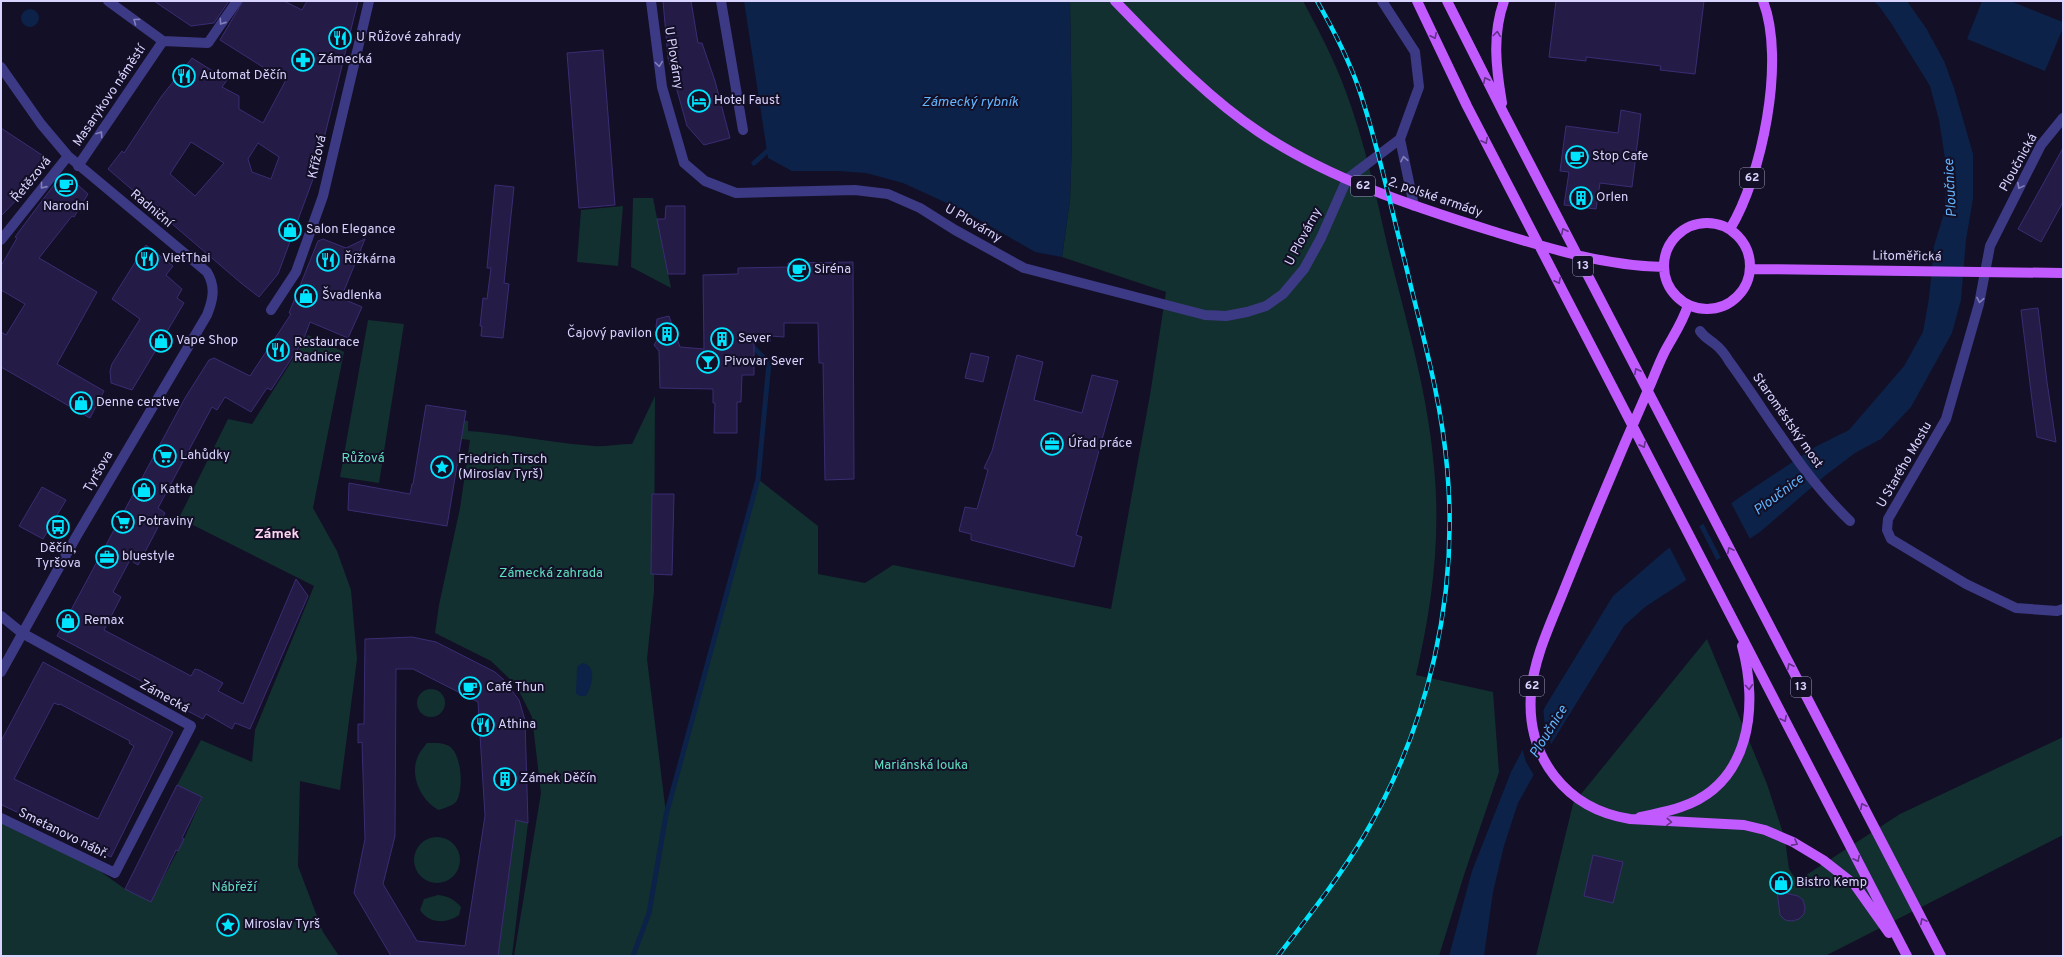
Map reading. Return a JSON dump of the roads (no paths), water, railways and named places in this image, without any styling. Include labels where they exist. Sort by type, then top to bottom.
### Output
[{"type":"main road","name":"2. polské armády","points":[[1115,1],[1216,100],[1259,132],[1301,156],[1347,179],[1414,206],[1546,247],[1624,265],[1664,267]]},
{"type":"main road","name":"13","points":[[1417,1],[1467,106],[1907,956]]},
{"type":"main road","name":"13","points":[[1447,1],[1504,114],[1941,956]]},
{"type":"main road","points":[[1504,1],[1496,36],[1497,74],[1504,114]]},
{"type":"main road","name":"62","points":[[1730,229],[1741,210],[1757,162],[1766,116],[1772,58],[1771,30],[1763,1]]},
{"type":"main road","points":[[1699,224],[1715,224],[1730,229],[1741,240],[1748,253],[1750,269],[1746,286],[1735,300],[1720,308],[1703,310],[1688,305],[1675,296],[1667,283],[1664,267],[1665,256],[1669,245],[1684,229],[1699,224]]},
{"type":"main road","name":"Litoměřická","points":[[1750,269],[2063,273]]},
{"type":"main road","name":"62","points":[[1688,305],[1683,320],[1664,352],[1594,512],[1540,649],[1531,693],[1533,732],[1550,771],[1560,784],[1586,804],[1614,816],[1630,819],[1675,822],[1719,822],[1744,825],[1765,830],[1793,842],[1823,860],[1855,886],[1904,956]]},
{"type":"main road","points":[[1630,819],[1682,807],[1703,797],[1729,772],[1740,752],[1746,738],[1750,717],[1750,686],[1743,647],[1728,610]]},
{"type":"street","name":"Masarykovo náměstí","points":[[108,1],[163,41],[208,43],[237,1]]},
{"type":"street","name":"Křížová","points":[[271,310],[296,272],[322,196],[369,1]]},
{"type":"street","name":"U Plovárny","points":[[651,1],[662,87],[684,163],[705,181],[736,192],[855,190],[888,194],[920,208],[955,230],[1024,268],[1205,315],[1226,316],[1247,312],[1266,306],[1283,294],[1304,269],[1321,238],[1347,179]]},
{"type":"street","points":[[722,1],[743,130]]},
{"type":"street","points":[[1347,179],[1400,138],[1419,87],[1415,52],[1382,1]]},
{"type":"street","name":"Masarykovo náměstí","points":[[78,166],[163,41]]},
{"type":"street","name":"Masarykovo náměstí","points":[[1,67],[41,124],[68,156]]},
{"type":"street","points":[[1,85],[14,85]]},
{"type":"street","name":"Ploučnická","points":[[2001,222],[2042,145],[2063,118]]},
{"type":"street","points":[[1400,138],[1414,206]]},
{"type":"street","name":"Radniční","points":[[68,156],[78,166],[207,272],[213,285]]},
{"type":"street","name":"Řetězová","points":[[1,240],[68,156]]},
{"type":"street","name":"U Starého Mostu","points":[[2001,222],[1990,246],[1979,304],[1946,419],[1888,519],[1887,530],[1891,539],[1966,584],[2016,608],[2057,611],[2063,609]]},
{"type":"street","name":"Tyršova","points":[[1,672],[178,361],[206,315],[212,299],[213,285]]},
{"type":"street","name":"Staroměstský most","points":[[1702,334],[1717,345],[1783,442],[1828,500],[1850,521]]},
{"type":"street","points":[[1,616],[22,633]]},
{"type":"street","name":"Zámecká","points":[[22,633],[190,726],[114,873]]},
{"type":"street","name":"Smetanovo nábř.","points":[[1,818],[114,873]]},
{"type":"water","name":"Zámecký rybník","points":[[744,1],[1070,1],[1072,136],[1070,200],[1062,257],[1035,252],[962,210],[903,183],[866,173],[838,171],[792,171],[768,158]]},
{"type":"water","name":"Ploučnice","points":[[1873,1],[1907,1],[1926,28],[1944,61],[1954,88],[1973,154],[1973,199],[1966,240],[1961,300],[1952,333],[1911,407],[1881,439],[1855,453],[1826,475],[1760,532],[1645,607],[1624,626],[1547,751],[1518,803],[1504,846],[1493,892],[1484,956],[1449,956],[1472,871],[1511,772],[1545,707],[1613,596],[1665,551],[1740,497],[1815,447],[1849,430],[1904,366],[1923,332],[1929,298],[1934,246],[1945,210],[1946,165],[1939,120],[1930,86],[1891,23],[1878,5]]},
{"type":"water","points":[[1982,1],[2010,1],[2063,22],[2063,28],[2045,71],[1967,39]]},
{"type":"water","points":[[30,9],[36,12],[39,18],[36,24],[30,27],[24,24],[21,18],[24,12]]},
{"type":"water","points":[[582,663],[587,665],[592,672],[592,682],[586,696],[576,694],[577,667]]},
{"type":"waterway","points":[[754,163],[772,147]]},
{"type":"waterway","points":[[633,956],[649,913],[666,815],[758,479],[769,363],[750,344]]},
{"type":"railway","points":[[1278,956],[1323,897],[1364,836],[1387,794],[1406,750],[1422,704],[1434,658],[1443,611],[1448,563],[1450,515],[1444,441],[1435,389],[1384,175],[1355,77],[1317,1]]},
{"type":"place","name":"U Růžové zahrady","points":[[340,38]]},
{"type":"place","name":"Zámecká","points":[[303,60]]},
{"type":"place","name":"Automat Děčín","points":[[184,76]]},
{"type":"place","name":"Hotel Faust","points":[[699,101]]},
{"type":"place","name":"Stop Cafe","points":[[1577,157]]},
{"type":"place","name":"Narodni","points":[[66,185]]},
{"type":"place","name":"Orlen","points":[[1581,198]]},
{"type":"place","name":"Salon Elegance","points":[[290,230]]},
{"type":"place","name":"VietThai","points":[[147,259]]},
{"type":"place","name":"Řížkárna","points":[[328,260]]},
{"type":"place","name":"Siréna","points":[[799,270]]},
{"type":"place","name":"Švadlenka","points":[[306,296]]},
{"type":"place","name":"Čajový pavilon","points":[[667,334]]},
{"type":"place","name":"Sever","points":[[722,339]]},
{"type":"place","name":"Vape Shop","points":[[161,341]]},
{"type":"place","name":"Restaurace Radnice","points":[[278,350]]},
{"type":"place","name":"Pivovar Sever","points":[[708,362]]},
{"type":"place","name":"Denne cerstve","points":[[81,403]]},
{"type":"place","name":"Úřad práce","points":[[1052,444]]},
{"type":"place","name":"Lahůdky","points":[[165,456]]},
{"type":"place","name":"Friedrich Tirsch (Miroslav Tyrš)","points":[[442,467]]},
{"type":"place","name":"Katka","points":[[144,490]]},
{"type":"place","name":"Potraviny","points":[[123,522]]},
{"type":"place","name":"Děčín, Tyršova","points":[[58,527]]},
{"type":"place","name":"bluestyle","points":[[107,557]]},
{"type":"place","name":"Remax","points":[[68,621]]},
{"type":"place","name":"Café Thun","points":[[470,688]]},
{"type":"place","name":"Athina","points":[[483,725]]},
{"type":"place","name":"Zámek Děčín","points":[[505,779]]},
{"type":"place","name":"Bistro Kemp","points":[[1781,883]]},
{"type":"place","name":"Miroslav Tyrš","points":[[228,925]]},
{"type":"district","name":"Zámek","points":[[277,534]]},
{"type":"park label","name":"Růžová","points":[[363,459]]},
{"type":"park label","name":"Zámecká zahrada","points":[[551,574]]},
{"type":"park label","name":"Mariánská louka","points":[[921,766]]},
{"type":"park label","name":"Nábřeží","points":[[234,888]]}]
